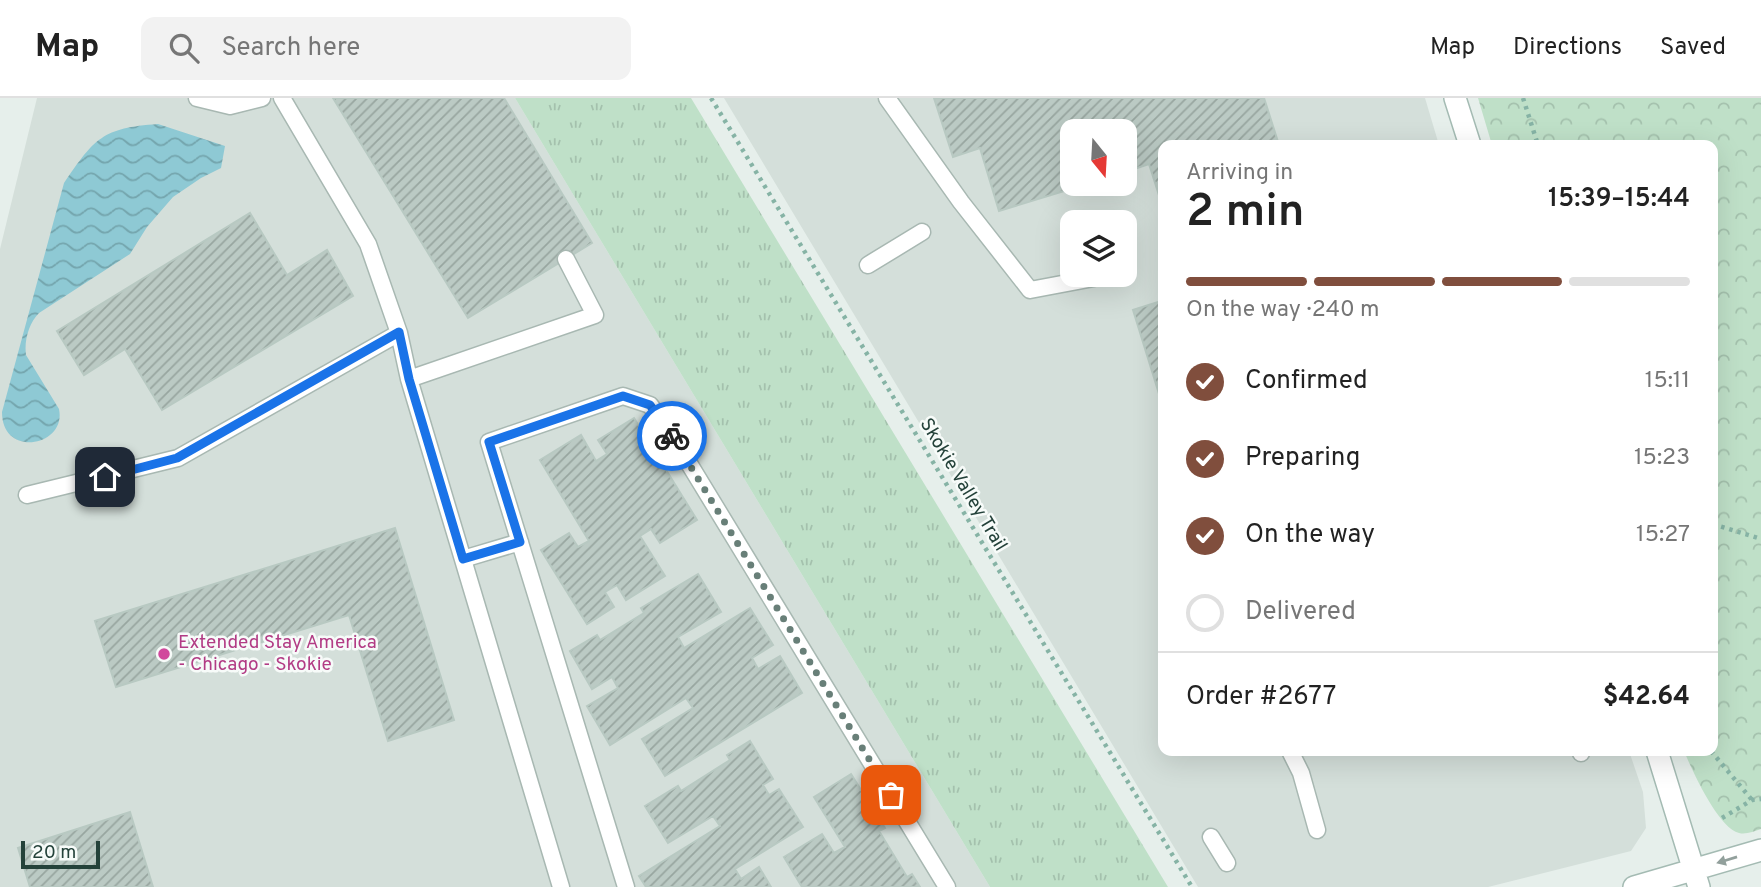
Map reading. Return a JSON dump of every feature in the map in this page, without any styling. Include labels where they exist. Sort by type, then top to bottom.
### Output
[{"type":"street","points":[[1455,98],[1468,140]]},
{"type":"street","points":[[1659,756],[1696,879]]},
{"type":"street","points":[[1634,887],[1696,879],[1761,850]]},
{"type":"lane","points":[[197,98],[230,106],[262,98]]},
{"type":"lane","points":[[282,98],[368,244],[399,332],[409,379],[561,887]]},
{"type":"lane","points":[[887,98],[961,202],[1030,290],[1060,284]]},
{"type":"lane","points":[[868,265],[922,232]]},
{"type":"lane","points":[[409,379],[595,315],[566,259]]},
{"type":"lane","points":[[27,495],[177,458],[399,332]]},
{"type":"lane","points":[[626,887],[489,442],[623,396],[650,405],[668,429],[947,887]]},
{"type":"lane","points":[[463,559],[520,542]]},
{"type":"lane","points":[[1292,756],[1301,773],[1317,830]]},
{"type":"lane","points":[[1211,837],[1227,863]]},
{"type":"path","name":"Skokie Valley Trail","points":[[711,98],[1192,887]]},
{"type":"path","points":[[1523,98],[1536,140]]},
{"type":"path","points":[[1718,526],[1761,540]]},
{"type":"path","points":[[1715,756],[1752,800]]},
{"type":"path","points":[[1722,818],[1752,800],[1761,799]]},
{"type":"shaded area","points":[[37,98],[515,98],[990,887],[0,887],[0,249]]},
{"type":"shaded area","points":[[724,98],[1425,98],[1438,140],[1158,140],[1158,756],[1631,756],[1643,792],[1646,828],[1631,851],[1488,887],[1198,887]]},
{"type":"green space","points":[[515,98],[691,98],[1168,887],[990,887]]},
{"type":"green space","points":[[1478,98],[1761,98],[1761,829],[1739,833],[1731,829],[1714,810],[1686,756],[1718,756],[1718,140],[1491,140]]},
{"type":"water","points":[[158,124],[225,146],[221,168],[173,197],[147,227],[130,254],[35,317],[28,332],[26,355],[59,409],[59,422],[53,432],[44,439],[34,442],[12,437],[5,427],[2,412],[64,183],[84,155],[102,138],[124,129]]},
{"type":"building","points":[[333,98],[504,98],[592,243],[468,318]]},
{"type":"building","points":[[934,98],[1264,98],[1277,140],[1158,140],[1158,192],[1149,164],[1138,168],[1138,119],[1060,119],[1060,192],[999,211],[980,148],[953,157]]},
{"type":"building","points":[[250,213],[287,275],[327,250],[353,296],[162,410],[125,349],[84,375],[57,331]]},
{"type":"building","points":[[1158,302],[1158,391],[1133,310]]},
{"type":"building","points":[[634,418],[697,520],[660,543],[651,529],[640,536],[665,576],[626,600],[617,585],[605,592],[614,607],[587,624],[541,550],[569,533],[578,547],[589,541],[540,460],[581,435],[596,461],[607,454],[598,440]]},
{"type":"building","name":"Extended Stay America - Chicago - Skokie","points":[[395,528],[454,720],[388,741],[349,615],[116,687],[95,621]]},
{"type":"building","points":[[698,574],[721,612],[678,637],[684,648],[750,608],[773,645],[752,658],[758,669],[780,656],[802,693],[665,776],[642,739],[693,708],[686,698],[610,745],[587,706],[618,688],[612,677],[592,689],[570,651],[597,635],[600,640],[644,613],[641,608]]},
{"type":"building","points":[[750,741],[773,779],[763,785],[769,795],[779,789],[803,827],[735,869],[741,879],[759,867],[771,887],[646,887],[639,876],[720,826],[713,816],[668,843],[645,806],[678,786],[681,791],[730,760],[727,755]]},
{"type":"building","points":[[851,774],[885,828],[879,831],[907,877],[912,874],[920,887],[802,887],[784,857],[822,834],[834,853],[845,847],[814,797]]},
{"type":"building","points":[[130,812],[153,887],[30,887],[18,848]]},
{"type":"way so far","points":[[672,436],[891,795]]},
{"type":"place","name":"Extended Stay America - Chicago - Skokie","points":[[164,654]]},
{"type":"route","points":[[105,477],[177,458],[399,332],[409,379],[463,559],[520,542],[489,442],[623,396],[650,405],[672,436]]}]
